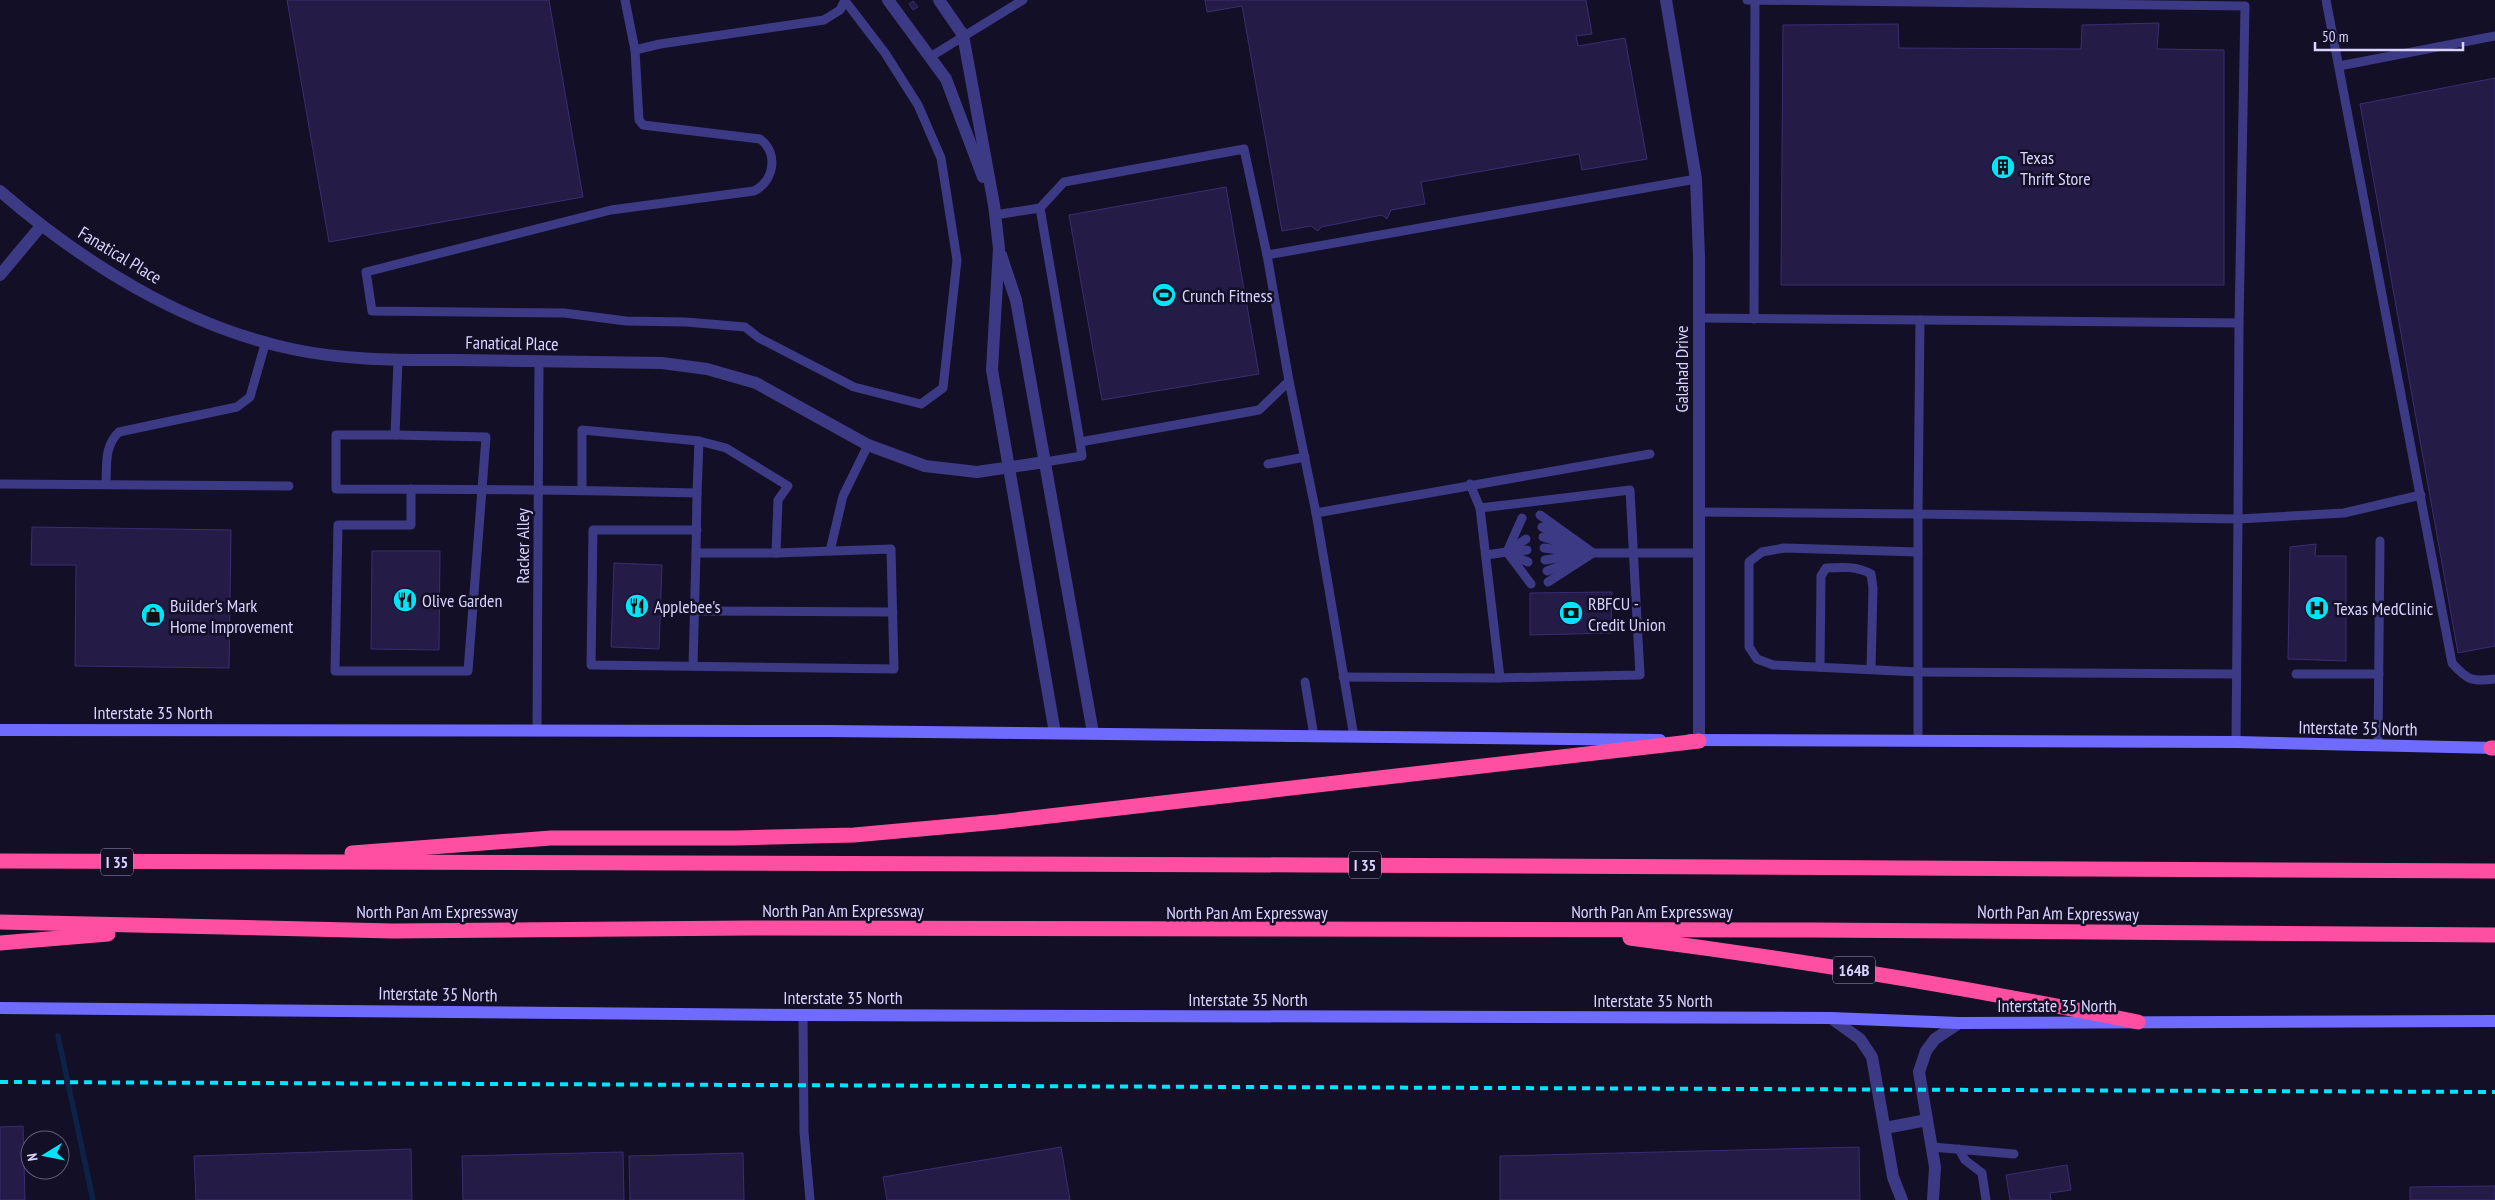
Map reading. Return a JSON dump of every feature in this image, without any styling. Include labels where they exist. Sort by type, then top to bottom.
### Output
[{"type":"highway","points":[[235,862],[551,838],[737,838],[854,835],[1027,819],[1699,740]]},
{"type":"highway","name":"I 35","points":[[0,862],[2495,871]]},
{"type":"highway","name":"North Pan Am Expressway","points":[[0,922],[393,930],[750,928],[2495,935]]},
{"type":"highway","points":[[0,943],[185,927]]},
{"type":"highway","name":"164B","points":[[1569,930],[1770,956],[2001,994],[2138,1022]]},
{"type":"main road","name":"Interstate 35 North","points":[[0,730],[1092,733],[1699,740],[2236,742],[2494,748]]},
{"type":"main road","name":"Interstate 35 North","points":[[0,1008],[803,1015],[1831,1018],[1959,1022],[2495,1021]]},
{"type":"street","points":[[888,0],[946,80],[994,210]]},
{"type":"street","points":[[939,0],[964,35],[999,248],[1016,300],[1092,733]]},
{"type":"street","name":"Galahad Drive","points":[[1666,0],[1696,179],[1699,318],[1699,740]]},
{"type":"street","name":"Fanatical Place","points":[[0,191],[41,226],[126,283],[213,325],[292,349],[354,358],[662,363],[707,369],[756,382],[868,445],[925,466],[977,472],[1045,462]]},
{"type":"street","points":[[0,275],[41,226]]},
{"type":"street","points":[[999,248],[992,370],[1055,733]]},
{"type":"street","points":[[1831,1018],[1860,1039],[1872,1057],[1893,1177],[1902,1200]]},
{"type":"street","points":[[1933,1200],[1935,1167],[1919,1072],[1921,1061],[1935,1039],[1959,1022]]},
{"type":"street","points":[[1885,1128],[1927,1120]]},
{"type":"lane","points":[[625,0],[635,50],[640,120],[643,124],[760,139],[772,155],[772,166],[766,182],[754,191],[611,210],[366,272],[372,311],[564,314],[626,321],[686,322],[745,328],[759,338],[854,387],[921,404],[943,388],[957,260],[941,158],[918,105],[885,53],[846,1],[840,10],[824,20],[660,44],[635,50]]},
{"type":"lane","points":[[930,57],[1023,0]]},
{"type":"lane","points":[[1747,0],[2244,6],[2239,323],[2236,742]]},
{"type":"lane","points":[[1754,319],[1755,0]]},
{"type":"lane","points":[[2326,0],[2452,663],[2465,677],[2478,681],[2495,679]]},
{"type":"lane","points":[[2339,66],[2495,36]]},
{"type":"lane","points":[[994,210],[1040,208],[1064,182],[1244,149],[1267,255],[1289,381],[1316,512],[1354,737]]},
{"type":"lane","points":[[1267,255],[1696,179]]},
{"type":"lane","points":[[1040,208],[1082,456],[1045,462]]},
{"type":"lane","points":[[1699,318],[2239,323]]},
{"type":"lane","points":[[1918,741],[1920,320]]},
{"type":"lane","points":[[106,484],[107,452],[111,439],[119,432],[236,407],[250,397],[266,341]]},
{"type":"lane","points":[[395,435],[398,360]]},
{"type":"lane","name":"Racker Alley","points":[[537,731],[539,361]]},
{"type":"lane","points":[[1080,442],[1259,410],[1289,381]]},
{"type":"lane","points":[[582,490],[582,430],[699,441],[726,448],[788,486],[778,500],[776,553]]},
{"type":"lane","points":[[411,489],[411,525],[338,526],[335,671],[468,671],[484,488],[486,437],[336,435],[336,489],[411,489],[484,488],[538,488],[697,493]]},
{"type":"lane","points":[[693,666],[699,441]]},
{"type":"lane","points":[[830,551],[843,496],[868,445]]},
{"type":"lane","points":[[1316,512],[1650,454]]},
{"type":"lane","points":[[1268,464],[1305,457]]},
{"type":"lane","points":[[0,484],[289,486]]},
{"type":"lane","points":[[1470,484],[1480,508],[1500,678]]},
{"type":"lane","points":[[1343,677],[1500,678],[1640,675],[1630,490],[1480,508]]},
{"type":"lane","points":[[1699,512],[2238,518],[2344,513],[2420,495]]},
{"type":"lane","points":[[1540,515],[1593,554]]},
{"type":"lane","points":[[1507,552],[1522,518]]},
{"type":"lane","points":[[1542,526],[1593,554]]},
{"type":"lane","points":[[1507,552],[1524,529]]},
{"type":"lane","points":[[696,530],[593,530],[592,665],[894,669],[891,549],[776,553],[696,553]]},
{"type":"lane","points":[[1543,537],[1593,554]]},
{"type":"lane","points":[[1507,552],[1526,539]]},
{"type":"lane","points":[[2378,745],[2380,540]]},
{"type":"lane","points":[[1544,548],[1593,554]]},
{"type":"lane","points":[[1918,552],[1784,548],[1762,552],[1749,562],[1748,647],[1757,659],[1773,665],[1918,672],[2236,674]]},
{"type":"lane","points":[[1486,555],[1527,550]]},
{"type":"lane","points":[[1507,552],[1528,562]]},
{"type":"lane","points":[[1507,552],[1530,573]]},
{"type":"lane","points":[[1507,552],[1531,584]]},
{"type":"lane","points":[[1547,571],[1593,554]]},
{"type":"lane","points":[[1548,582],[1593,554]]},
{"type":"lane","points":[[1545,560],[1593,554],[1700,554]]},
{"type":"lane","points":[[1820,667],[1820,576],[1826,568],[1847,567],[1862,569],[1871,574],[1873,588],[1871,669]]},
{"type":"lane","points":[[694,611],[893,612]]},
{"type":"lane","points":[[2296,674],[2379,674]]},
{"type":"lane","points":[[1305,682],[1314,736]]},
{"type":"lane","points":[[803,1015],[804,1132],[810,1200]]},
{"type":"lane","points":[[1932,1147],[2014,1154]]},
{"type":"lane","points":[[1959,1149],[1965,1160],[1982,1173],[1986,1200]]},
{"type":"building","points":[[287,0],[549,0],[583,197],[329,242]]},
{"type":"building","points":[[1205,0],[1586,0],[1592,34],[1576,36],[1578,46],[1625,38],[1647,159],[1582,170],[1579,154],[1421,182],[1425,204],[1391,210],[1387,219],[1382,215],[1321,227],[1318,231],[1311,226],[1282,231],[1242,6],[1207,12]]},
{"type":"building","points":[[913,1],[918,7],[913,10],[909,4]]},
{"type":"building","name":"Texas Thrift Store","points":[[2159,23],[2157,49],[2224,50],[2224,285],[1781,285],[1783,25],[1898,24],[1899,48],[2081,49],[2082,25]]},
{"type":"building","points":[[2495,78],[2495,646],[2458,653],[2360,104]]},
{"type":"building","name":"Crunch Fitness","points":[[1226,187],[1259,374],[1102,400],[1069,215]]},
{"type":"building","name":"Builder's Mark Home Improvement","points":[[32,527],[231,530],[229,668],[75,666],[76,565],[31,565]]},
{"type":"building","name":"Texas MedClinic","points":[[2316,544],[2315,556],[2346,556],[2346,661],[2288,659],[2290,547]]},
{"type":"building","name":"Olive Garden","points":[[372,551],[440,551],[439,650],[371,649]]},
{"type":"building","name":"Applebee's","points":[[614,563],[662,565],[659,649],[611,647]]},
{"type":"building","name":"RBFCU - Credit Union","points":[[1612,592],[1611,633],[1530,635],[1530,593]]},
{"type":"building","points":[[23,1126],[23,1130],[20,1130],[20,1180],[24,1180],[25,1200],[0,1200],[0,1127]]},
{"type":"building","points":[[1061,1147],[1070,1200],[887,1200],[883,1177]]},
{"type":"building","points":[[1859,1147],[1860,1200],[1500,1200],[1500,1156]]},
{"type":"building","points":[[411,1149],[412,1200],[196,1200],[194,1156]]},
{"type":"building","points":[[623,1152],[624,1200],[463,1200],[462,1156]]},
{"type":"building","points":[[743,1153],[744,1200],[630,1200],[629,1156]]},
{"type":"building","points":[[2067,1165],[2071,1190],[2050,1193],[2051,1200],[2010,1200],[2006,1175]]},
{"type":"building","points":[[2495,1186],[2495,1200],[2410,1200],[2410,1187]]},
{"type":"waterway","points":[[58,1036],[93,1200]]},
{"type":"railway","points":[[0,1082],[2495,1092]]},
{"type":"place","name":"Texas Thrift Store","points":[[2003,167]]},
{"type":"place","name":"Crunch Fitness","points":[[1164,295]]},
{"type":"place","name":"Olive Garden","points":[[405,600]]},
{"type":"place","name":"Applebee's","points":[[637,606]]},
{"type":"place","name":"Texas MedClinic","points":[[2317,608]]},
{"type":"place","name":"RBFCU - Credit Union","points":[[1571,613]]},
{"type":"place","name":"Builder's Mark Home Improvement","points":[[153,615]]}]
